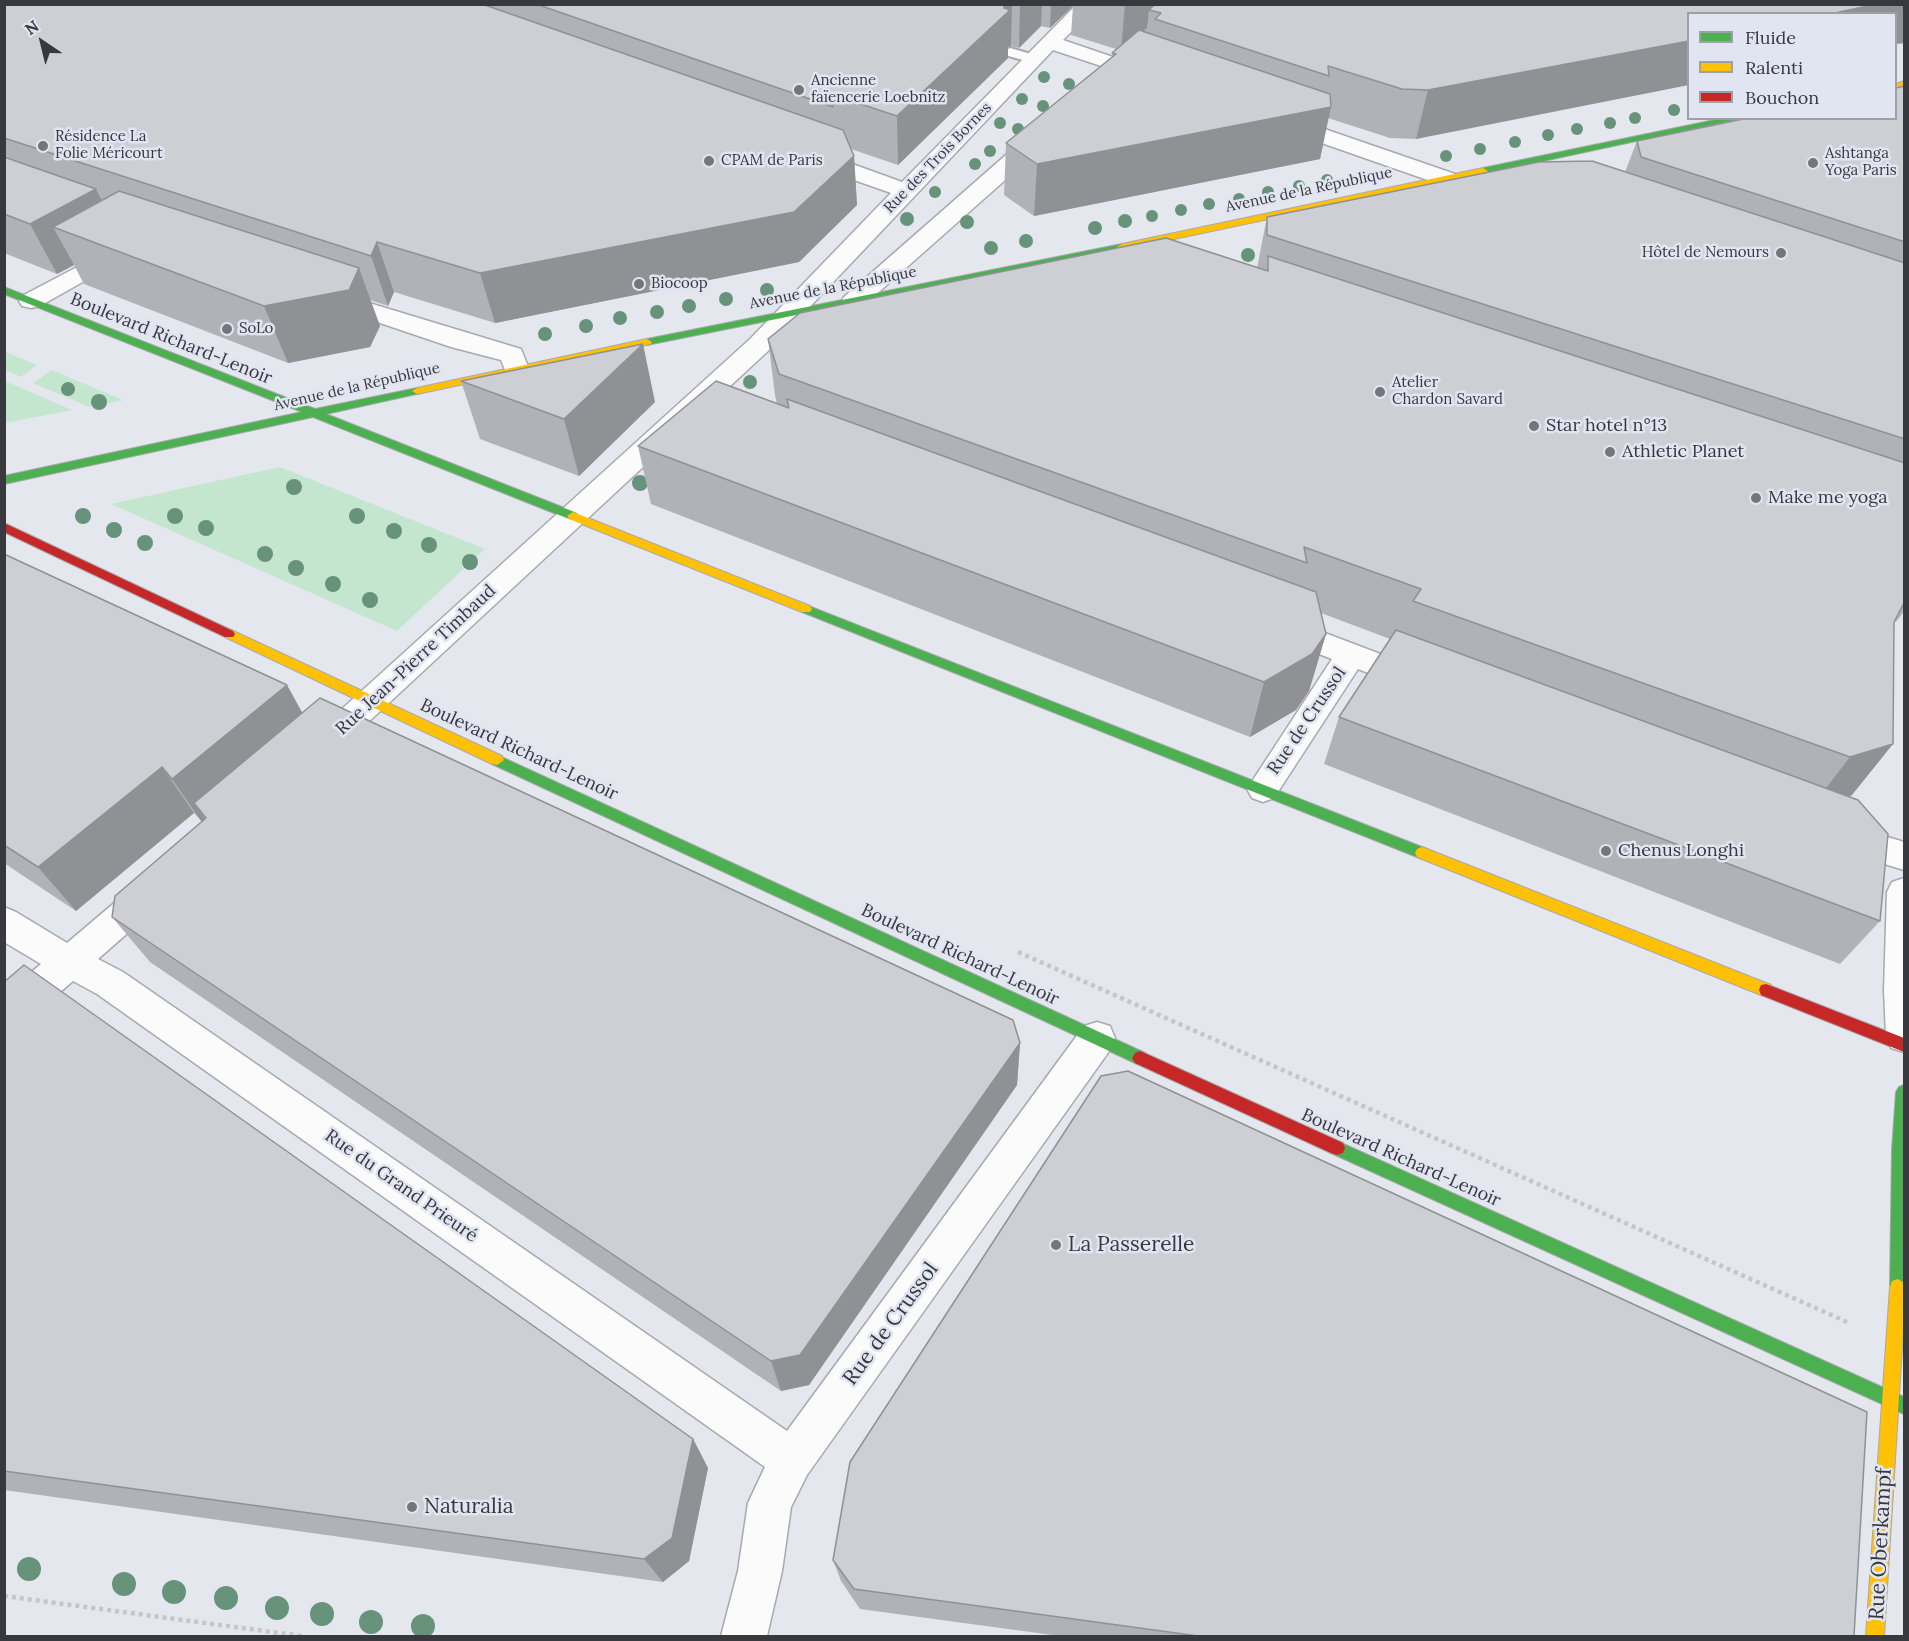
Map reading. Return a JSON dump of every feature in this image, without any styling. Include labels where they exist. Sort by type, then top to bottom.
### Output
[{"type":"street","name":"Rue des Trois Bornes","points":[[789,314],[1049,42],[1089,4]]},
{"type":"street","points":[[1049,42],[1130,59],[1174,84]]},
{"type":"street","points":[[1104,81],[1130,59]]},
{"type":"street","points":[[1260,114],[1446,179]]},
{"type":"street","points":[[853,302],[1059,120]]},
{"type":"street","name":"Avenue de la République","points":[[4,480],[516,369],[853,302],[1729,120]]},
{"type":"street","points":[[795,151],[908,191]]},
{"type":"street","points":[[1474,173],[1519,190]]},
{"type":"street","points":[[31,301],[131,235]]},
{"type":"street","points":[[1133,244],[1167,265]]},
{"type":"street","name":"Boulevard Richard-Lenoir","points":[[4,291],[1905,1045]]},
{"type":"street","points":[[308,291],[460,341],[512,355],[516,369]]},
{"type":"street","name":"Rue Jean-Pierre Timbaud","points":[[300,765],[401,675],[789,314]]},
{"type":"street","points":[[691,407],[718,418]]},
{"type":"street","name":"Boulevard Richard-Lenoir","points":[[4,527],[371,701],[1097,1038],[1905,1406]]},
{"type":"street","points":[[1252,617],[1441,689]]},
{"type":"street","name":"Rue de Crussol","points":[[1263,789],[1352,654]]},
{"type":"street","points":[[1818,828],[1905,855]]},
{"type":"street","points":[[4,1018],[177,871]]},
{"type":"street","points":[[1905,892],[1902,991],[1905,1036]]},
{"type":"street","name":"Rue du Grand Prieuré","points":[[4,922],[32,942],[110,983],[792,1460]]},
{"type":"street","name":"Rue de Crussol","points":[[744,1636],[760,1571],[770,1503],[792,1460],[1097,1038]]},
{"type":"street","name":"Rue Oberkampf","points":[[1875,1636],[1898,1296],[1900,1150],[1905,1092]]},
{"type":"lane","points":[[1010,52],[1033,59]]},
{"type":"path","name":"Boulevard Richard-Lenoir","points":[[1010,948],[1849,1323]]},
{"type":"path","points":[[4,1596],[302,1636]]},
{"type":"green space","points":[[4,352],[37,365],[21,377],[5,370]]},
{"type":"green space","points":[[52,370],[123,400],[89,407],[33,383]]},
{"type":"green space","points":[[5,381],[72,410],[5,423]]},
{"type":"green space","points":[[280,467],[485,549],[397,631],[111,504]]},
{"type":"building","points":[[4,4],[482,4],[843,130],[854,156],[794,212],[480,273],[377,242],[371,256],[4,138]]},
{"type":"building","points":[[536,4],[1004,4],[1004,8],[1010,10],[897,116],[827,93],[833,107]]},
{"type":"building","points":[[1155,4],[1877,4],[1839,12],[1687,12],[1687,41],[1428,90],[1402,89],[1328,66],[1329,76],[1155,19],[1161,13],[1149,10]]},
{"type":"building","points":[[1139,30],[1330,94],[1331,107],[1037,164],[1006,143],[1116,54],[1112,53]]},
{"type":"building","points":[[1905,86],[1905,242],[1641,157],[1637,141],[1738,120],[1897,120],[1897,88]]},
{"type":"building","points":[[4,157],[96,189],[30,224],[4,214]]},
{"type":"building","points":[[1592,161],[1905,263],[1905,439],[1267,235],[1267,217],[1539,162]]},
{"type":"building","points":[[119,191],[359,268],[349,290],[264,306],[53,227]]},
{"type":"building","points":[[1166,238],[1268,271],[1268,256],[1905,463],[1905,601],[1894,622],[1893,744],[1850,757],[1413,601],[1421,589],[1304,547],[1307,563],[779,374],[768,339],[800,313]]},
{"type":"building","points":[[643,344],[564,419],[461,381]]},
{"type":"building","points":[[716,381],[789,408],[787,399],[1316,592],[1326,634],[1312,654],[1264,682],[638,446]]},
{"type":"building","points":[[4,554],[287,685],[172,779],[162,767],[38,867],[4,845]]},
{"type":"building","points":[[1396,630],[1858,800],[1888,834],[1880,921],[1339,717]]},
{"type":"building","points":[[320,698],[1013,1020],[1020,1043],[800,1355],[771,1361],[112,917],[115,896],[206,818],[194,803]]},
{"type":"building","points":[[24,965],[693,1439],[672,1538],[644,1559],[4,1471],[4,982]]},
{"type":"building","points":[[1128,1071],[1867,1412],[1854,1636],[1198,1636],[854,1589],[833,1560],[850,1462],[1101,1076]]},
{"type":"traffic: fast","points":[[1483,171],[1729,120]]},
{"type":"traffic: fast","points":[[647,342],[1122,247]]},
{"type":"traffic: fast","points":[[4,290],[573,516]]},
{"type":"traffic: fast","points":[[4,480],[417,391]]},
{"type":"traffic: fast","points":[[806,609],[1422,853]]},
{"type":"traffic: fast","points":[[497,760],[1140,1058]]},
{"type":"traffic: fast","points":[[1898,1287],[1900,1150],[1904,1092]]},
{"type":"traffic: fast","points":[[1337,1148],[1904,1406]]},
{"type":"traffic: slow","points":[[1897,86],[1904,84]]},
{"type":"traffic: slow","points":[[1122,247],[1483,171]]},
{"type":"traffic: slow","points":[[417,391],[647,342]]},
{"type":"traffic: slow","points":[[573,516],[806,609]]},
{"type":"traffic: slow","points":[[229,634],[497,760]]},
{"type":"traffic: slow","points":[[1422,853],[1766,990]]},
{"type":"traffic: slow","points":[[1875,1636],[1898,1287]]},
{"type":"traffic: jam","points":[[4,527],[229,634]]},
{"type":"traffic: jam","points":[[1766,990],[1904,1045]]},
{"type":"traffic: jam","points":[[1140,1058],[1337,1148]]},
{"type":"place","name":"Ancienne faïencerie Loebnitz","points":[[799,90]]},
{"type":"place","name":"Résidence La Folie Méricourt","points":[[43,146]]},
{"type":"place","name":"CPAM de Paris","points":[[709,161]]},
{"type":"place","name":"Ashtanga Yoga Paris","points":[[1813,163]]},
{"type":"place","name":"Hôtel de Nemours","points":[[1781,253]]},
{"type":"place","name":"Biocoop","points":[[639,284]]},
{"type":"place","name":"SoLo","points":[[227,329]]},
{"type":"place","name":"Atelier Chardon Savard","points":[[1380,392]]},
{"type":"place","name":"Star hotel n°13","points":[[1534,426]]},
{"type":"place","name":"Athletic Planet","points":[[1610,452]]},
{"type":"place","name":"Make me yoga","points":[[1756,498]]},
{"type":"place","name":"Chenus Longhi","points":[[1606,851]]},
{"type":"place","name":"La Passerelle","points":[[1056,1245]]},
{"type":"place","name":"Naturalia","points":[[412,1507]]}]
